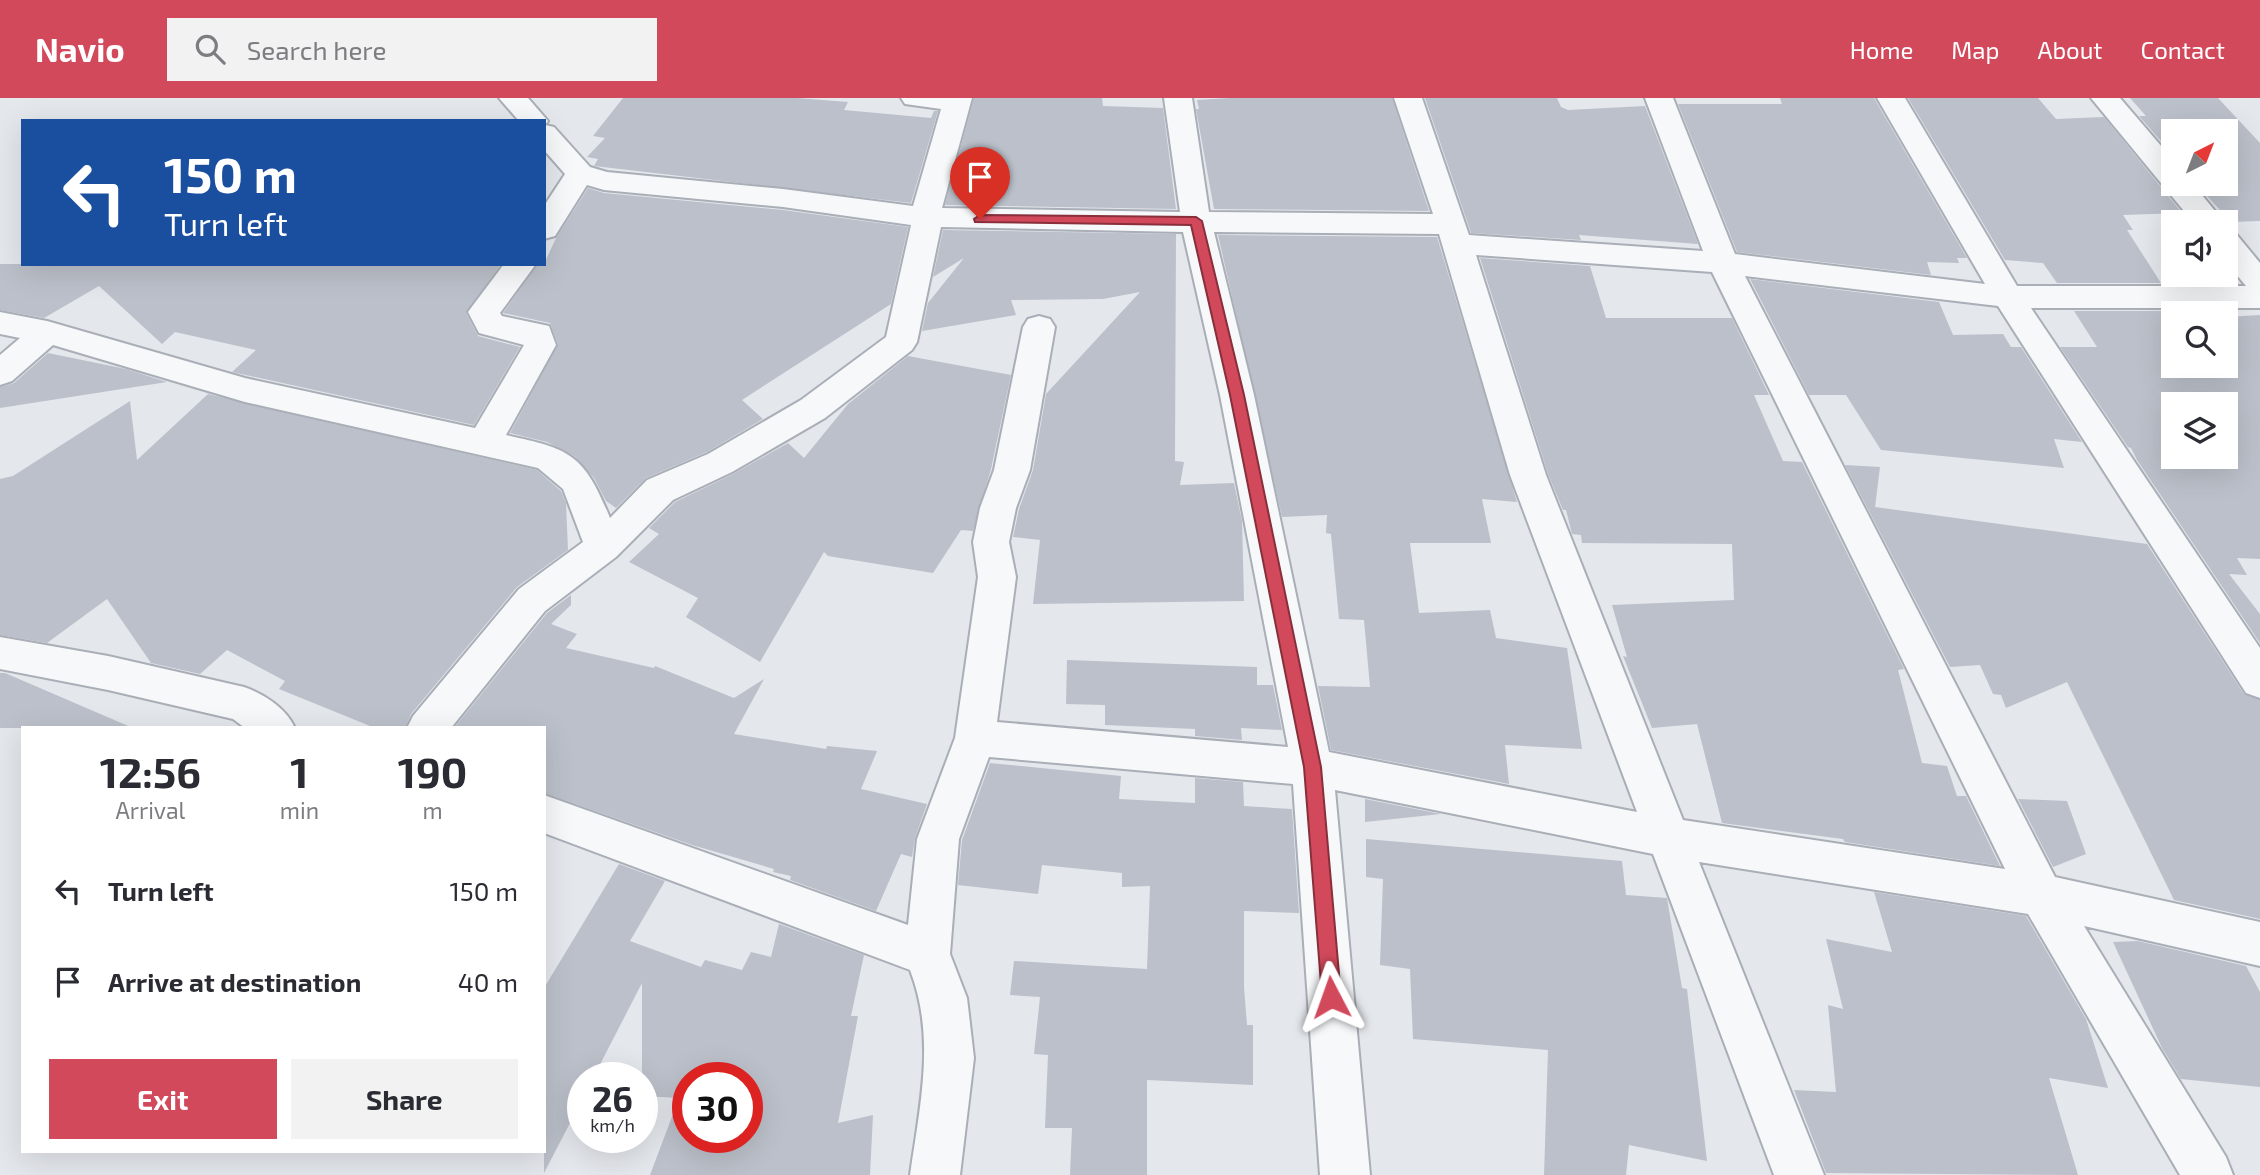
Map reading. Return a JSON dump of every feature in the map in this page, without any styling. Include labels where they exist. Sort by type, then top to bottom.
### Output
[{"type":"street","points":[[513,98],[532,119]]},
{"type":"street","points":[[429,726],[532,600],[603,547],[660,490],[720,463],[813,409],[901,342],[926,231],[925,217],[958,100],[915,98]]},
{"type":"street","points":[[1178,98],[1182,142],[1196,221],[1237,395],[1312,767],[1345,1175]]},
{"type":"street","points":[[1408,98],[1528,475],[1671,838],[1799,1175]]},
{"type":"street","points":[[1659,98],[1723,264],[2041,895],[2208,1175]]},
{"type":"street","points":[[1891,98],[2008,297],[2260,681]]},
{"type":"street","points":[[2105,98],[2161,165]]},
{"type":"street","points":[[546,135],[580,173],[604,181],[783,198],[925,217],[1196,221],[1453,234],[2008,297],[2260,297]]},
{"type":"street","points":[[546,226],[580,173]]},
{"type":"street","points":[[2187,196],[2199,210]]},
{"type":"street","points":[[2238,257],[2260,283]]},
{"type":"street","points":[[484,443],[540,345],[538,334],[490,325],[484,312],[519,266]]},
{"type":"street","points":[[0,323],[47,332],[245,390],[549,457],[578,482],[603,547]]},
{"type":"street","points":[[935,1175],[950,1058],[944,998],[927,954],[938,839],[975,738],[997,577],[990,542],[1012,470],[1039,327]]},
{"type":"street","points":[[0,373],[47,332]]},
{"type":"street","points":[[0,653],[108,673],[244,704],[272,726]]},
{"type":"street","points":[[975,738],[1312,767],[1671,838],[2041,895],[2260,944]]},
{"type":"street","points":[[546,815],[927,954]]},
{"type":"building","points":[[623,98],[797,98],[848,102],[844,110],[931,118],[934,111],[938,111],[911,203],[594,166],[598,159],[587,157],[605,138],[593,136]]},
{"type":"building","points":[[974,98],[1102,98],[1103,106],[1163,108],[1176,209],[945,205]]},
{"type":"building","points":[[1392,98],[1429,211],[1214,209],[1196,109],[1199,109],[1197,100]]},
{"type":"building","points":[[1425,98],[1557,98],[1561,107],[1568,110],[1645,106],[1698,244],[1579,235],[1581,240],[1471,233]]},
{"type":"building","points":[[1780,98],[1874,98],[1967,258],[1957,258],[1959,263],[1927,262],[1931,275],[1737,252],[1678,104],[1782,104]]},
{"type":"building","points":[[1908,98],[2038,98],[2056,119],[2104,117],[2161,187],[2161,196],[2168,196],[2180,210],[2123,215],[2133,230],[2127,230],[2161,283],[2057,283],[2043,263],[2005,260]]},
{"type":"building","points":[[2130,98],[2218,98],[2238,119],[2161,119],[2161,141],[2139,116],[2146,116]]},
{"type":"building","points":[[2238,119],[2260,143],[2260,221],[2238,222],[2238,210],[2220,210],[2207,196],[2238,196]]},
{"type":"building","points":[[588,188],[604,193],[783,210],[908,227],[891,304],[742,400],[763,419],[707,452],[646,478],[616,508],[606,501],[594,478],[574,456],[547,442],[510,433],[558,344],[550,323],[503,313],[537,266],[546,266],[546,260],[556,238]]},
{"type":"building","points":[[943,230],[1176,234],[1175,461],[1184,462],[1180,485],[1234,483],[1242,521],[1244,601],[1033,604],[1040,540],[1013,537],[1019,509],[1033,470],[1046,394],[1140,292],[1103,299],[1011,300],[1016,315],[922,331],[928,303],[964,258],[933,277]]},
{"type":"building","points":[[1218,235],[1437,237],[1517,502],[1482,499],[1491,543],[1410,543],[1419,613],[1490,610],[1496,638],[1567,648],[1582,749],[1505,745],[1509,784],[1331,750],[1318,686],[1370,687],[1364,620],[1339,619],[1331,534],[1326,533],[1327,515],[1282,517]]},
{"type":"building","points":[[1480,258],[1590,266],[1606,318],[1732,318],[1769,395],[1754,395],[1783,461],[1802,462],[1904,669],[1898,670],[1922,763],[1947,766],[1957,796],[1966,796],[2000,866],[1845,842],[1843,839],[1722,823],[1697,724],[1652,728],[1623,656],[1627,657],[1612,605],[1734,600],[1732,544],[1582,543],[1581,535],[1572,534],[1566,510],[1563,510],[1548,474]]},
{"type":"building","points":[[0,264],[500,266],[466,313],[478,336],[520,347],[474,425],[232,372],[256,350],[175,332],[162,344],[99,286],[44,318],[0,310]]},
{"type":"building","points":[[1750,279],[1939,302],[1953,335],[2003,334],[2011,347],[2021,347],[2082,442],[2054,439],[2064,468],[1881,450],[1846,395],[1809,395]]},
{"type":"building","points":[[2074,311],[2161,311],[2161,378],[2238,378],[2238,316],[2260,315],[2260,559],[2237,558],[2247,575],[2229,574],[2260,614],[2260,643],[2131,448],[2060,347],[2097,347]]},
{"type":"building","points":[[48,353],[126,369],[167,382],[0,408],[0,387],[14,383]]},
{"type":"building","points":[[908,356],[1011,375],[991,469],[973,531],[961,530],[933,573],[828,556],[824,552],[760,662],[686,617],[698,598],[629,562],[659,534],[649,528],[675,502],[788,443],[804,458],[848,404]]},
{"type":"building","points":[[208,394],[537,470],[561,491],[566,503],[568,550],[517,587],[411,714],[406,726],[370,726],[279,689],[285,681],[227,650],[200,674],[151,663],[107,599],[47,643],[0,635],[0,479],[13,476],[130,401],[137,460]]},
{"type":"building","points":[[1845,465],[1880,467],[1875,507],[2147,544],[2244,694],[2260,700],[2260,919],[2174,900],[2067,682],[2006,708],[2001,695],[1993,694],[1980,665],[1950,667]]},
{"type":"building","points":[[571,595],[571,605],[551,624],[577,634],[566,648],[654,668],[655,666],[734,698],[764,679],[734,734],[826,749],[827,746],[877,751],[861,789],[927,804],[915,838],[912,857],[901,854],[876,911],[790,880],[791,876],[773,872],[774,869],[692,845],[546,794],[546,726],[456,726],[547,613]]},
{"type":"building","points":[[1067,660],[1257,667],[1257,685],[1273,685],[1282,730],[1241,728],[1242,740],[1195,736],[1195,729],[1105,725],[1105,705],[1066,704]]},
{"type":"building","points":[[0,673],[128,726],[21,726],[0,728]]},
{"type":"building","points":[[990,763],[1121,776],[1119,799],[1195,803],[1195,778],[1243,782],[1244,806],[1292,809],[1299,913],[1244,911],[1244,987],[1247,1025],[1253,1025],[1253,1085],[1147,1080],[1147,1175],[1070,1175],[1072,1128],[1045,1128],[1048,1055],[1034,1054],[1040,997],[1010,995],[1014,961],[1147,969],[1150,886],[1122,887],[1122,873],[1042,865],[1038,894],[958,885],[962,840]]},
{"type":"building","points":[[1365,799],[1441,814],[1365,822]]},
{"type":"building","points":[[2018,799],[2067,801],[2086,854],[2053,867]]},
{"type":"building","points":[[1366,839],[1622,861],[1626,895],[1667,898],[1682,988],[1687,989],[1707,1161],[1629,1145],[1626,1175],[1544,1175],[1548,1050],[1413,1039],[1410,969],[1380,965],[1383,879],[1366,877]]},
{"type":"building","points":[[619,864],[665,881],[630,941],[701,967],[705,960],[742,970],[751,952],[771,957],[779,924],[864,955],[851,1016],[858,1016],[838,1123],[873,1115],[870,1175],[650,1175],[672,1117],[672,1153],[763,1153],[763,1062],[672,1062],[672,1098],[658,1097],[658,1062],[642,1062],[642,983],[601,1062],[567,1062],[567,1129],[544,1173],[546,985]]},
{"type":"building","points":[[1874,892],[2026,916],[2086,1019],[2108,1088],[2049,1078],[2078,1175],[1826,1173],[1794,1090],[1836,1092],[1828,1005],[1843,1009],[1826,939],[1892,952]]},
{"type":"building","points":[[2138,941],[2246,966],[2260,992],[2260,1087],[2181,1079],[2162,1048],[2113,942]]},
{"type":"route","points":[[980,219],[1196,221],[1237,395],[1312,767],[1331,997]]}]
